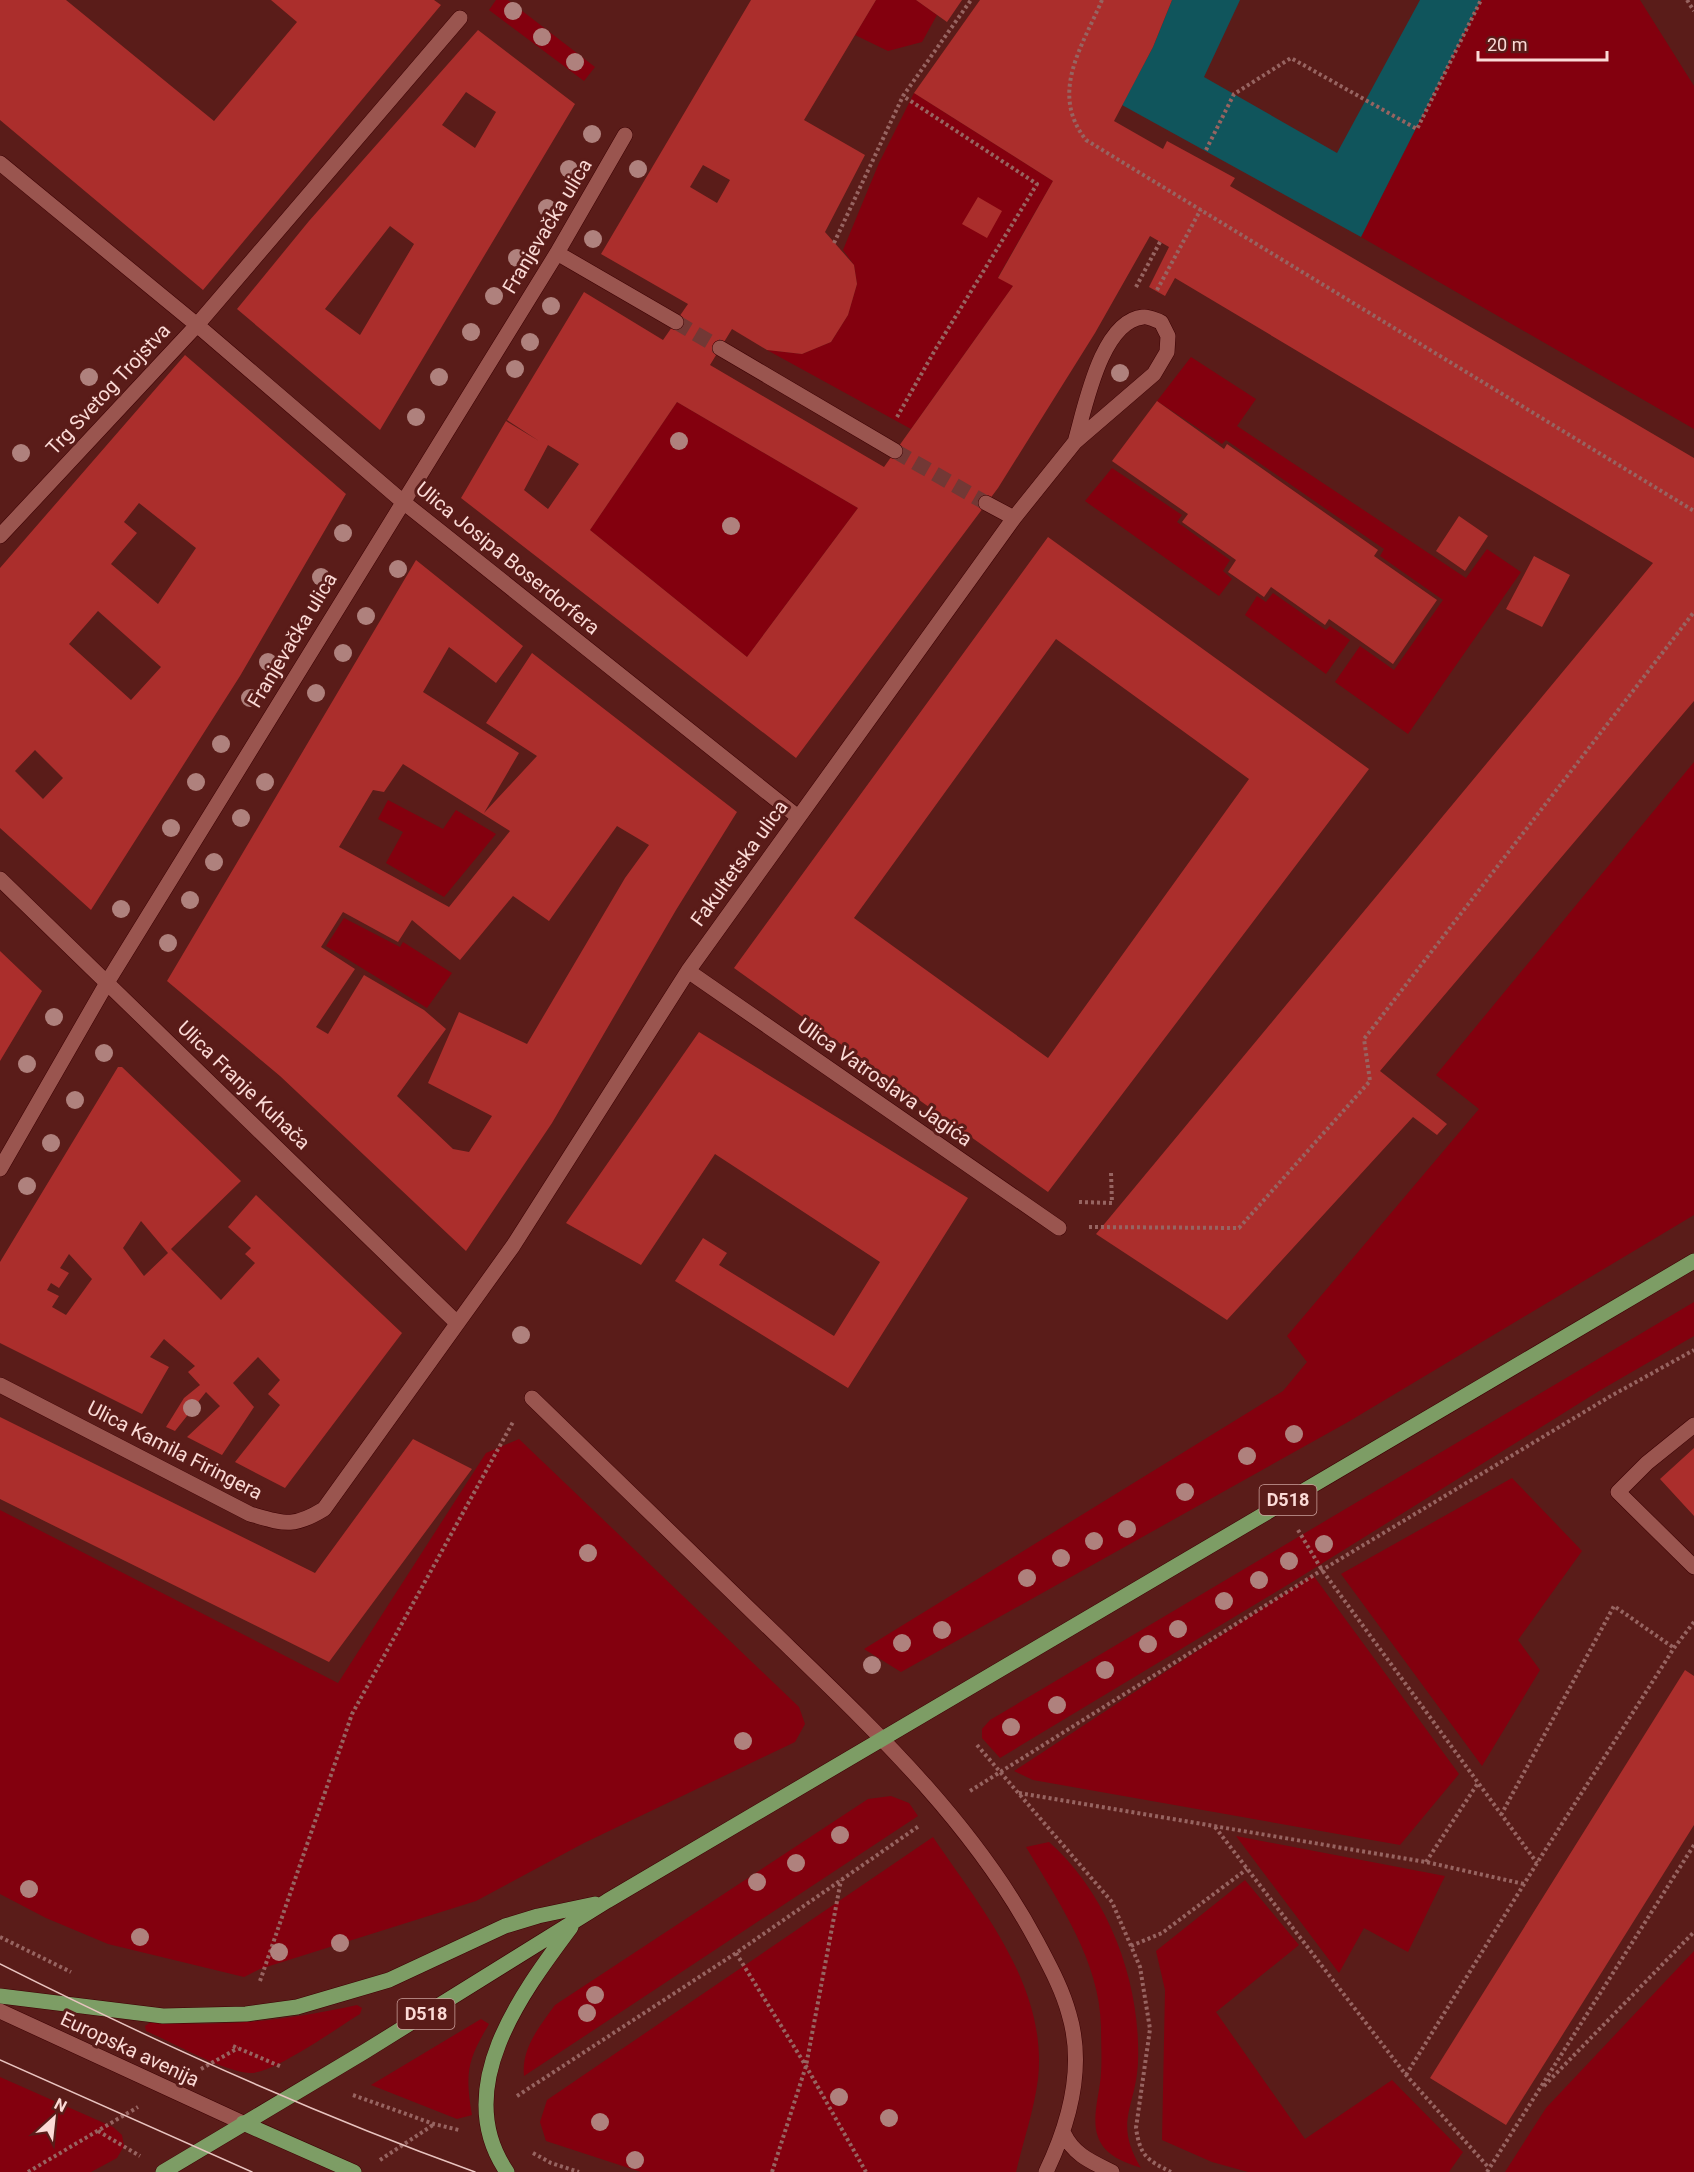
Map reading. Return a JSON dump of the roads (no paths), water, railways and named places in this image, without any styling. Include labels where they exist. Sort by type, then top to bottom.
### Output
[{"type":"main road","name":"D518","points":[[164,2171],[364,2052],[576,1920],[1694,1262]]},
{"type":"main road","points":[[0,1996],[163,2016],[246,2014],[297,2007],[389,1980],[505,1926],[538,1916],[607,1902]]},
{"type":"main road","points":[[507,2172],[489,2135],[485,2099],[494,2054],[497,2044],[546,1960],[576,1920]]},
{"type":"main road","points":[[243,2123],[354,2172]]},
{"type":"street","points":[[197,325],[460,18]]},
{"type":"street","name":"Franjevačka ulica","points":[[0,1169],[108,981],[557,252],[625,135]]},
{"type":"street","name":"Trg Svetog Trojstva","points":[[0,163],[197,325],[0,536]]},
{"type":"street","points":[[557,252],[676,322]]},
{"type":"street","name":"Fakultetska ulica","points":[[457,1323],[513,1246],[688,971],[1014,518],[1075,442],[1154,374],[1167,352],[1168,336],[1161,322],[1145,316],[1128,321],[1114,338],[1099,361],[1075,442]]},
{"type":"street","name":"Ulica Josipa Boserdorfera","points":[[197,325],[402,501],[798,817]]},
{"type":"street","points":[[720,348],[895,451]]},
{"type":"street","points":[[986,503],[1014,518]]},
{"type":"street","name":"Ulica Franje Kuhača","points":[[0,879],[108,981],[457,1323]]},
{"type":"street","name":"Ulica Vatroslava Jagića","points":[[688,971],[1059,1228]]},
{"type":"street","name":"Ulica Kamila Firingera","points":[[0,1385],[250,1514],[278,1522],[303,1522],[324,1509],[457,1323]]},
{"type":"street","points":[[532,1398],[883,1739],[945,1808],[991,1865],[1019,1908],[1054,1975],[1070,2015],[1075,2050],[1072,2092],[1064,2134],[1046,2172]]},
{"type":"street","points":[[1694,1425],[1647,1463],[1618,1492],[1694,1567]]},
{"type":"street","name":"Europska avenija","points":[[0,2011],[167,2090],[243,2123]]},
{"type":"street","points":[[1064,2134],[1071,2148],[1081,2156],[1112,2172]]},
{"type":"water","points":[[1172,0],[1240,0],[1204,77],[1337,153],[1420,0],[1481,0],[1361,237],[1122,105],[1153,47]]},
{"type":"tunnel","points":[[676,322],[720,348]]},
{"type":"tunnel","points":[[895,451],[986,503]]},
{"type":"tram line","points":[[0,1964],[234,2075],[354,2126],[475,2172]]},
{"type":"tram line","points":[[0,2060],[252,2172]]}]
